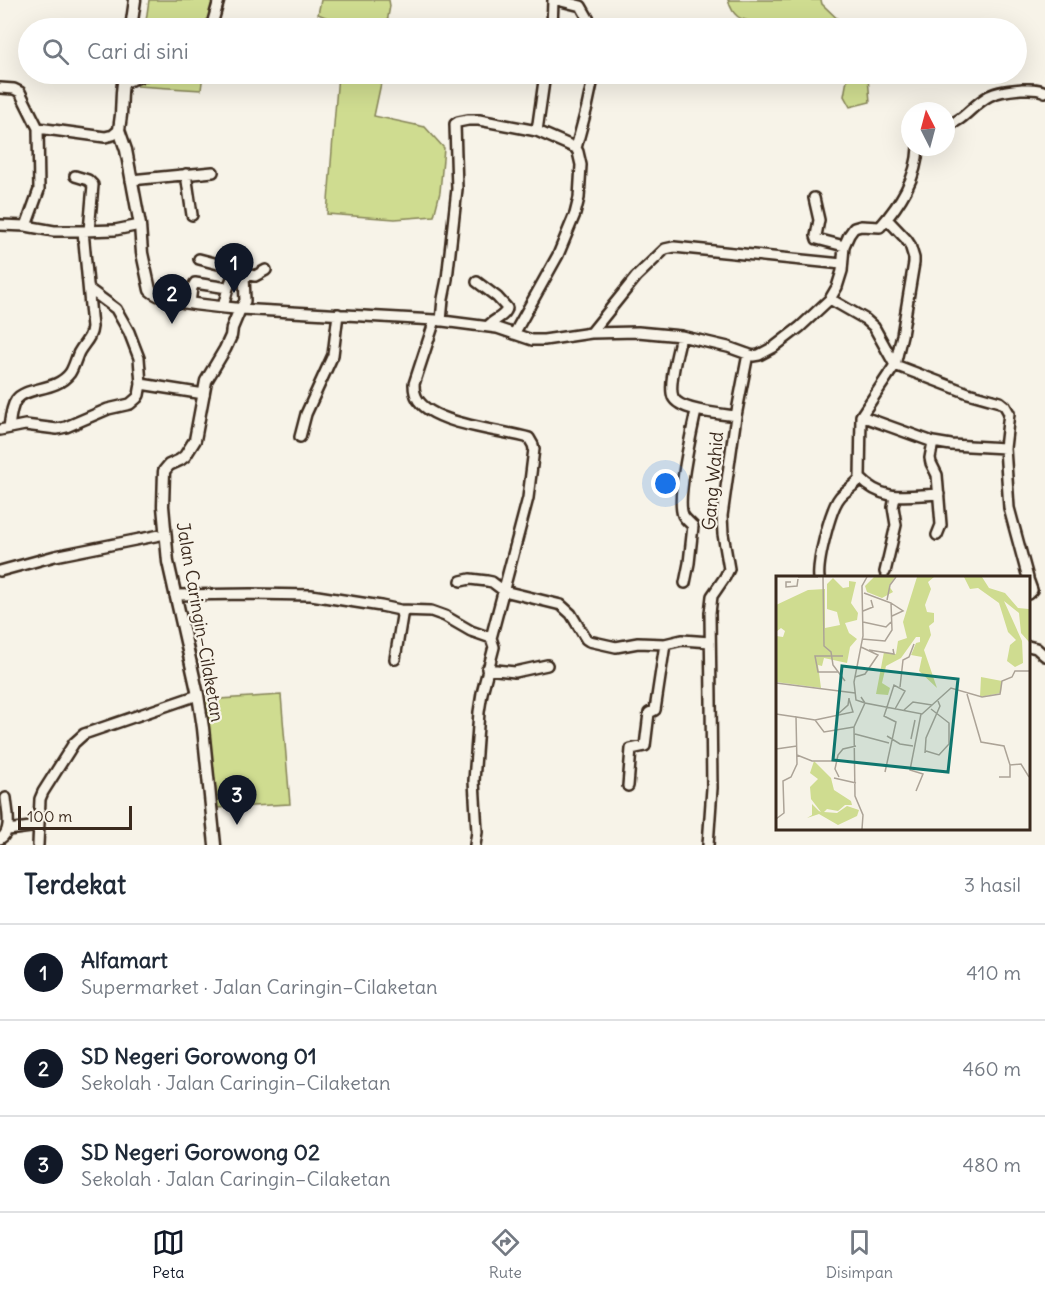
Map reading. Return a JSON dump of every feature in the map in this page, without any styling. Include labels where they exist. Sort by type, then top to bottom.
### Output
[{"type":"street","points":[[132,18],[135,0]]},
{"type":"street","points":[[214,18],[219,0]]},
{"type":"street","points":[[553,18],[555,0],[581,6],[589,18]]},
{"type":"street","points":[[124,84],[119,130],[126,150],[140,225],[141,253],[150,290],[154,294],[190,303],[240,309],[438,320],[488,326],[532,340],[591,333],[638,332],[681,336],[759,355],[774,347],[800,327],[830,299],[842,271],[844,246],[849,235],[854,228],[861,226],[880,227],[887,219],[914,174],[918,156]]},
{"type":"street","points":[[537,131],[544,84]]},
{"type":"street","points":[[513,334],[558,255],[575,214],[579,198],[581,165],[576,148],[592,84]]},
{"type":"street","points":[[0,88],[20,92],[38,128],[39,190],[26,226]]},
{"type":"street","points":[[955,123],[991,95],[1023,89],[1040,89],[1045,92]]},
{"type":"street","points":[[475,845],[477,832],[474,782],[479,712],[487,669],[494,647],[491,638],[528,498],[534,449],[529,438],[453,421],[436,414],[420,402],[415,395],[414,384],[438,320],[457,189],[455,124],[478,120],[537,131],[576,148]]},
{"type":"street","points":[[38,128],[105,137],[119,130]]},
{"type":"street","points":[[131,180],[213,172]]},
{"type":"street","points":[[186,174],[192,215]]},
{"type":"street","points":[[4,429],[14,402],[20,397],[58,384],[70,373],[80,350],[89,340],[91,333],[86,231],[93,185],[88,180],[75,177]]},
{"type":"street","points":[[814,198],[819,220],[817,238],[844,246]]},
{"type":"street","points":[[887,219],[906,239],[914,258],[895,365],[861,416],[860,478],[868,487],[895,497],[939,494]]},
{"type":"street","points":[[0,225],[26,226],[54,231],[115,230],[140,225]]},
{"type":"street","points":[[591,333],[636,277],[665,249],[674,247],[842,264]]},
{"type":"street","points":[[199,259],[255,276],[266,270]]},
{"type":"street","points":[[223,307],[228,288],[239,272]]},
{"type":"street","points":[[239,272],[245,302],[240,309]]},
{"type":"street","points":[[477,282],[507,308],[505,313],[488,326]]},
{"type":"street","points":[[190,303],[195,283],[228,288]]},
{"type":"street","points":[[4,429],[25,425],[57,429],[66,427],[108,409],[130,404],[140,395],[139,358],[129,332],[116,309],[89,289]]},
{"type":"street","points":[[830,299],[865,319],[874,327],[895,365],[968,393],[1000,402],[1005,406],[1009,413],[1005,448],[1009,508],[1027,576]]},
{"type":"street","name":"Jalan Caringin–Cilaketan","points":[[214,845],[198,695],[168,562],[163,506],[164,471],[184,456],[195,440],[206,381],[225,349],[240,309]]},
{"type":"street","points":[[300,437],[306,414],[333,355],[338,314]]},
{"type":"street","points":[[681,336],[672,380],[672,397],[696,411],[736,416]]},
{"type":"street","name":"Gang Wahid","points":[[708,845],[712,788],[710,642],[712,596],[729,569],[722,516],[736,416],[748,354]]},
{"type":"street","points":[[141,384],[204,394]]},
{"type":"street","points":[[685,583],[693,526],[683,516],[681,501],[689,442],[696,411]]},
{"type":"street","points":[[861,416],[933,442],[1005,448]]},
{"type":"street","points":[[933,442],[930,458],[937,475],[941,525],[937,535]]},
{"type":"street","points":[[819,576],[819,562],[825,535],[837,501],[860,478]]},
{"type":"street","points":[[885,572],[896,525],[893,507],[895,497]]},
{"type":"street","points":[[0,571],[55,556],[165,534]]},
{"type":"street","points":[[461,580],[492,582],[504,591],[561,605],[571,614],[586,639],[590,641],[616,647],[638,643],[665,644],[682,640],[710,642]]},
{"type":"street","points":[[175,595],[311,595],[399,610],[431,611],[445,616],[471,632],[491,638]]},
{"type":"street","points":[[395,659],[402,616],[399,610]]},
{"type":"street","points":[[628,786],[631,750],[645,746],[649,714],[655,710],[665,644]]},
{"type":"street","points":[[1030,646],[1036,648],[1045,656]]},
{"type":"street","points":[[487,669],[515,672],[548,664]]},
{"type":"street","points":[[38,845],[40,799],[74,743],[84,734],[198,695]]},
{"type":"street","points":[[0,839],[8,830],[6,798]]},
{"type":"street","points":[[8,830],[38,826]]},
{"type":"green space","points":[[149,0],[212,0],[210,18],[146,18]]},
{"type":"green space","points":[[321,0],[389,0],[390,6],[388,18],[328,18],[318,14]]},
{"type":"green space","points":[[728,0],[821,0],[822,4],[837,18],[740,18],[733,11]]},
{"type":"green space","points":[[137,84],[202,84],[201,90],[137,86]]},
{"type":"green space","points":[[337,84],[381,84],[374,116],[425,127],[444,148],[440,192],[434,216],[395,219],[327,214]]},
{"type":"green space","points":[[846,84],[869,84],[870,102],[850,107],[844,96]]},
{"type":"green space","points":[[281,695],[290,804],[216,808],[203,700]]},
{"type":"place","name":"Alfamart","points":[[234,293]]},
{"type":"place","name":"SD Negeri Gorowong 01","points":[[172,324]]},
{"type":"place","name":"SD Negeri Gorowong 02","points":[[237,825]]}]
